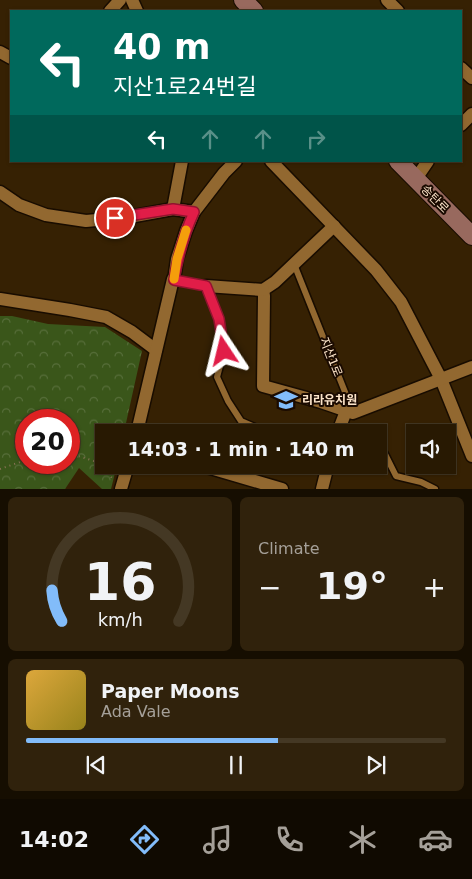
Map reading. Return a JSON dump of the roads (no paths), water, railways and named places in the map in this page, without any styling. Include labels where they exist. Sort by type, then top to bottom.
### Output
[{"type":"main road","name":"송탄로","points":[[399,162],[472,236]]},
{"type":"street","points":[[111,10],[120,0]]},
{"type":"street","points":[[462,69],[472,78]]},
{"type":"street","points":[[462,124],[472,114]]},
{"type":"street","points":[[173,209],[182,162]]},
{"type":"street","points":[[139,424],[174,280],[177,259],[186,231],[194,212],[224,173],[235,162]]},
{"type":"street","points":[[272,162],[376,270],[401,302],[441,379],[472,456]]},
{"type":"street","points":[[415,180],[427,162]]},
{"type":"street","points":[[0,192],[19,206],[46,215],[86,221],[173,209],[194,212]]},
{"type":"street","points":[[206,286],[263,290],[275,282],[334,226]]},
{"type":"street","points":[[263,290],[263,386],[350,412],[472,367]]},
{"type":"street","points":[[0,299],[106,317],[132,332],[156,350]]},
{"type":"street","points":[[343,424],[350,412]]},
{"type":"street","points":[[118,486],[124,474]]},
{"type":"street","points":[[231,474],[282,489]]},
{"type":"street","points":[[322,489],[326,474]]},
{"type":"lane","name":"지산1로","points":[[294,264],[350,412]]},
{"type":"lane","points":[[174,280],[206,286],[219,319],[224,351],[217,377],[228,401],[241,421],[248,424]]},
{"type":"lane","points":[[387,458],[396,476],[421,482],[434,489]]},
{"type":"place","name":"리라유치원","points":[[286,400]]}]
